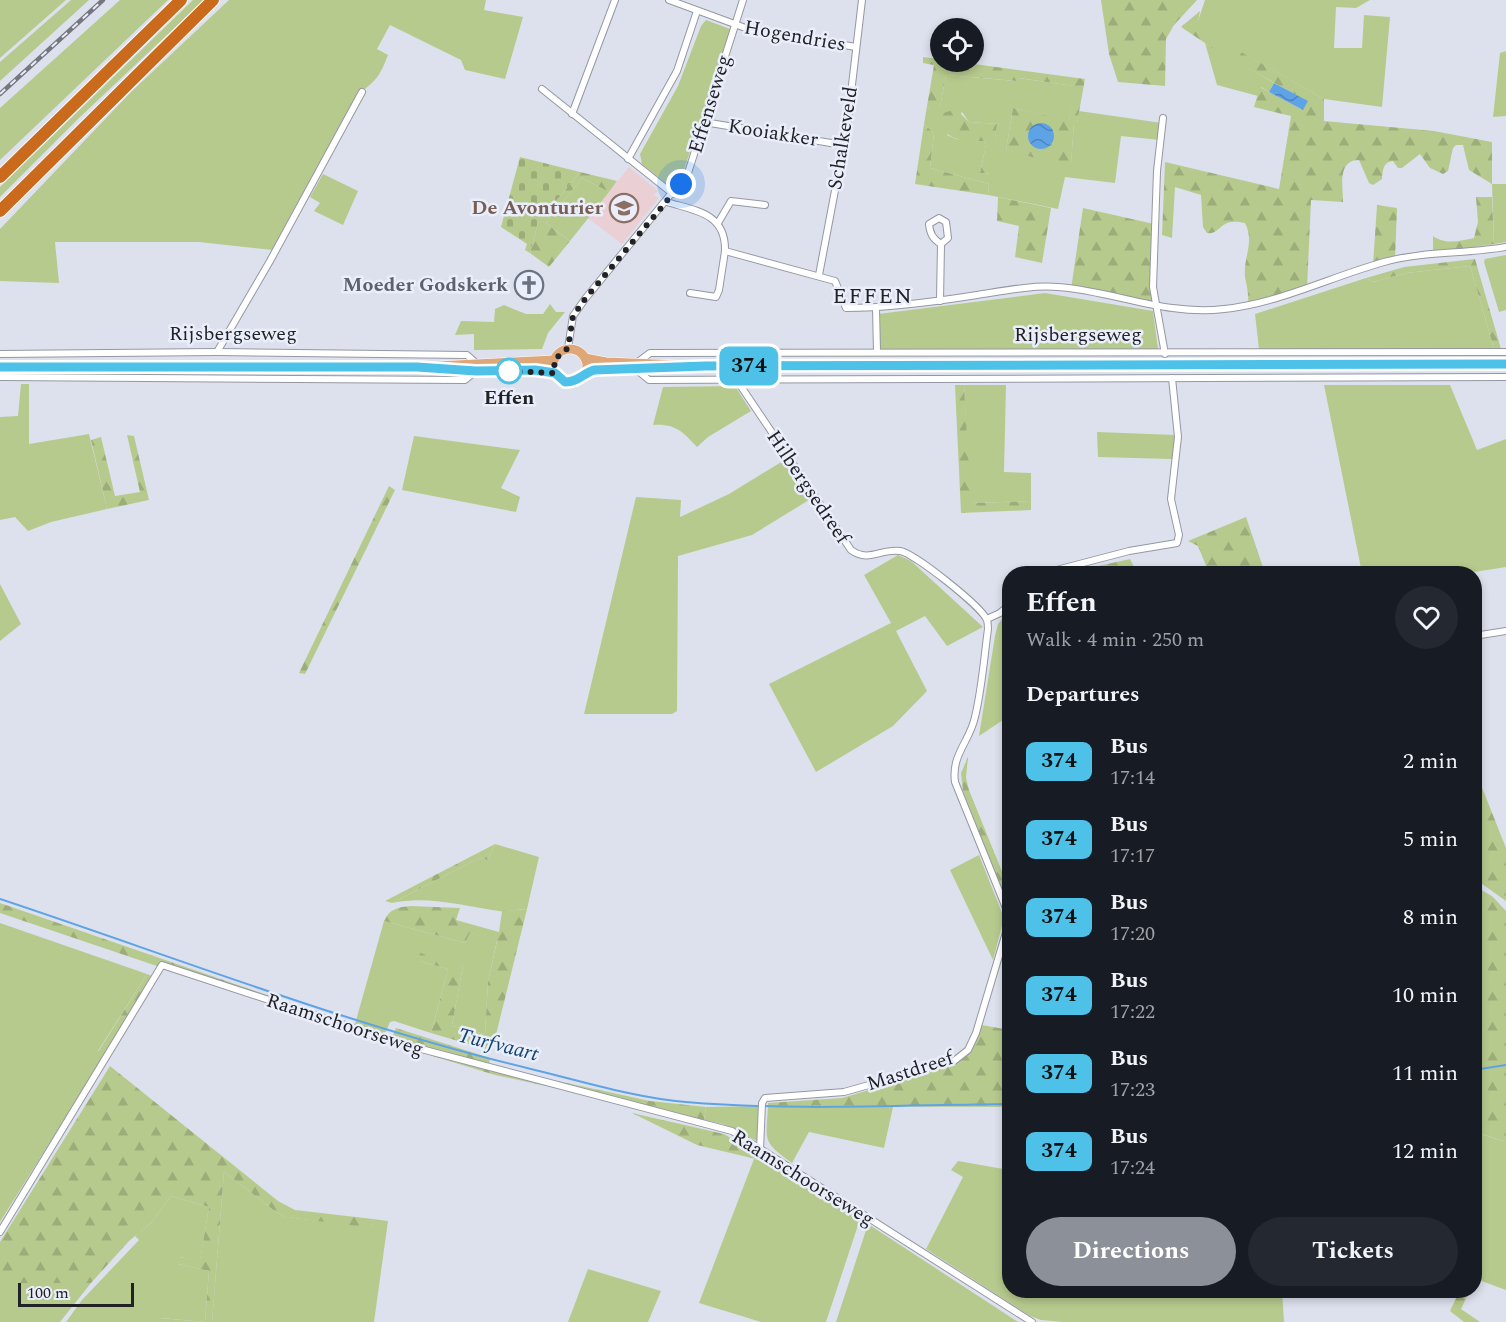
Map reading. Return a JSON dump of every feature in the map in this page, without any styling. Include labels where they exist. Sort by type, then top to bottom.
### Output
[{"type":"highway","points":[[0,177],[181,0]]},
{"type":"highway","points":[[0,211],[213,0]]},
{"type":"main road","points":[[568,348],[576,350],[585,358],[585,373],[578,381],[565,382],[555,373],[554,360],[568,348]]},
{"type":"main road","name":"Rijsbergseweg","points":[[585,358],[638,367]]},
{"type":"main road","name":"Rijsbergseweg","points":[[476,367],[554,360]]},
{"type":"main road","name":"Rijsbergseweg","points":[[585,373],[638,367],[705,366],[1506,364]]},
{"type":"main road","name":"Rijsbergseweg","points":[[0,367],[476,367],[555,373]]},
{"type":"street","points":[[572,114],[615,0]]},
{"type":"street","name":"Hogendries","points":[[669,0],[735,26],[856,47]]},
{"type":"street","name":"Effenseweg","points":[[568,348],[573,316],[667,202],[688,173],[743,0]]},
{"type":"street","name":"Schalkeveld","points":[[819,276],[843,145],[862,0]]},
{"type":"street","points":[[628,159],[676,71],[697,11]]},
{"type":"street","points":[[542,89],[673,194]]},
{"type":"street","points":[[218,352],[362,92]]},
{"type":"street","points":[[1163,118],[1157,171],[1153,287],[1165,354]]},
{"type":"street","name":"Kooiakker","points":[[704,122],[843,145]]},
{"type":"street","points":[[718,223],[731,201],[765,205]]},
{"type":"street","points":[[667,202],[710,216],[718,223],[725,251],[719,290],[716,297],[690,293]]},
{"type":"street","points":[[940,300],[941,244]]},
{"type":"street","points":[[725,251],[835,281],[846,308],[876,308],[1025,287],[1059,287],[1158,307],[1198,312],[1249,306],[1274,300],[1409,256],[1477,252],[1506,247]]},
{"type":"street","points":[[876,308],[877,352]]},
{"type":"street","name":"Rijsbergseweg","points":[[0,354],[218,352],[466,355],[476,367]]},
{"type":"street","name":"Rijsbergseweg","points":[[638,367],[650,353],[1506,352]]},
{"type":"street","points":[[0,377],[26,375],[465,380],[476,367]]},
{"type":"street","points":[[638,367],[649,380],[1506,377]]},
{"type":"street","points":[[1072,566],[1129,551],[1177,543],[1179,535],[1171,499],[1178,437],[1172,378]]},
{"type":"street","name":"Hilbergsedreef","points":[[736,379],[851,550],[865,557],[892,550],[911,554],[943,578],[987,619]]},
{"type":"street","points":[[1002,611],[987,619],[988,629],[975,719],[953,769],[955,782],[1002,898]]},
{"type":"street","points":[[1482,635],[1506,631]]},
{"type":"street","name":"Mastdreef","points":[[760,1149],[762,1105],[765,1098],[844,1092],[954,1061],[968,1050],[976,1033],[1002,945]]},
{"type":"street","name":"Raamschoorseweg","points":[[0,1232],[162,965],[406,1045],[732,1131],[1032,1322]]},
{"type":"shaded area","name":"De Avonturier","points":[[629,167],[658,191],[654,195],[659,198],[622,244],[588,218]]},
{"type":"green space","points":[[0,0],[66,0],[0,58]]},
{"type":"green space","points":[[71,0],[89,0],[0,81],[0,62]]},
{"type":"green space","points":[[120,0],[168,0],[0,160],[0,108]]},
{"type":"green space","points":[[193,0],[204,0],[79,118],[0,197],[0,187]]},
{"type":"green space","points":[[229,0],[486,0],[484,10],[523,17],[505,79],[465,70],[461,60],[390,25],[377,49],[388,55],[380,72],[375,80],[361,92],[273,250],[199,242],[55,242],[59,283],[0,281],[0,229],[131,92]]},
{"type":"green space","points":[[1101,0],[1197,0],[1174,25],[1166,39],[1165,86],[1118,82],[1109,54]]},
{"type":"green space","points":[[1205,0],[1370,0],[1356,8],[1336,7],[1334,48],[1362,48],[1364,15],[1390,17],[1382,107],[1324,99],[1196,27]]},
{"type":"green space","points":[[1200,11],[1197,27],[1324,99],[1324,121],[1434,131],[1492,142],[1492,184],[1469,170],[1463,145],[1456,145],[1453,148],[1448,171],[1443,174],[1430,168],[1420,154],[1402,168],[1398,168],[1393,161],[1387,163],[1382,179],[1373,185],[1369,183],[1359,160],[1352,161],[1344,169],[1343,202],[1311,200],[1307,289],[1248,306],[1245,270],[1249,237],[1245,223],[1230,222],[1212,233],[1207,233],[1203,227],[1201,195],[1175,187],[1172,238],[1162,235],[1165,162],[1279,189],[1291,116],[1254,107],[1260,87],[1303,110],[1307,101],[1217,51],[1181,27]]},
{"type":"green space","points":[[706,20],[730,29],[684,170],[673,189],[642,164],[640,154],[678,86],[701,26]]},
{"type":"green space","points":[[1205,43],[1274,83],[1269,92],[1261,87],[1258,96],[1217,85]]},
{"type":"green space","points":[[1506,51],[1506,116],[1493,117],[1500,53]]},
{"type":"green space","points":[[923,57],[930,58],[930,64],[923,63]]},
{"type":"green space","points":[[984,65],[1085,79],[1077,123],[1074,123],[1071,163],[1066,166],[1006,150],[1013,108],[1069,121],[1074,86],[1019,78],[1017,81],[946,75],[940,107],[937,110],[930,110],[927,106],[933,72],[984,72]]},
{"type":"green space","points":[[946,75],[1016,81],[1018,78],[1075,86],[1069,122],[1013,108],[1006,150],[1071,163],[1074,123],[1077,123],[1079,111],[1162,123],[1160,140],[1121,136],[1115,183],[1065,177],[1058,209],[988,195],[989,184],[930,168],[934,133],[924,124],[927,106],[930,110],[940,107]],"holes":[[[962,112],[969,122],[997,124],[990,174],[980,173],[986,145],[984,141],[956,139],[947,135]]]},
{"type":"green space","points":[[956,109],[969,122],[997,124],[991,174],[980,173],[986,145],[984,141],[960,140],[944,130],[940,114]]},
{"type":"green space","points":[[924,124],[934,133],[930,168],[989,184],[988,195],[915,184]]},
{"type":"green space","points":[[520,157],[580,172],[538,223],[530,253],[525,250],[527,244],[501,227]]},
{"type":"green space","points":[[580,172],[617,181],[609,192],[582,178],[546,223],[570,241],[549,267],[530,253],[538,223]]},
{"type":"green space","points":[[323,174],[358,191],[343,225],[314,211],[320,203],[310,197]]},
{"type":"green space","points":[[582,178],[609,192],[570,241],[546,223]]},
{"type":"green space","points":[[1492,184],[1506,184],[1506,242],[1494,244]]},
{"type":"green space","points":[[998,197],[1051,208],[1042,263],[1015,257],[1019,226],[997,221]]},
{"type":"green space","points":[[1476,197],[1492,197],[1494,244],[1433,253],[1433,236],[1442,241],[1474,238],[1478,222]]},
{"type":"green space","points":[[1377,205],[1397,208],[1395,260],[1373,265]]},
{"type":"green space","points":[[1083,208],[1154,224],[1153,303],[1071,289]]},
{"type":"green space","points":[[1506,255],[1506,310],[1499,312],[1484,262],[1485,259]]},
{"type":"green space","points":[[1475,259],[1501,349],[1494,349],[1470,266],[1406,273],[1373,282],[1366,278],[1404,267]]},
{"type":"green space","points":[[1470,266],[1494,349],[1259,349],[1255,314],[1366,278],[1373,282],[1406,273]]},
{"type":"green space","points":[[1045,293],[1153,311],[1158,349],[880,349],[878,314]]},
{"type":"green space","points":[[550,304],[556,312],[565,312],[548,333],[542,349],[474,350],[474,334],[455,335],[461,321],[494,322],[495,309],[504,305],[526,314],[543,314]]},
{"type":"green space","points":[[21,384],[29,384],[29,444],[89,434],[107,509],[51,522],[28,531],[15,517],[0,520],[0,417],[18,416]]},
{"type":"green space","points":[[955,385],[964,385],[971,503],[1031,501],[1031,510],[961,513]]},
{"type":"green space","points":[[964,385],[1006,385],[1004,472],[1031,473],[1031,501],[970,503]]},
{"type":"green space","points":[[1324,385],[1450,385],[1477,450],[1506,439],[1506,567],[1482,571],[1482,566],[1361,566]]},
{"type":"green space","points":[[735,386],[751,411],[708,437],[697,447],[673,427],[653,425],[663,387]]},
{"type":"green space","points":[[1097,432],[1176,435],[1172,459],[1098,457]]},
{"type":"green space","points":[[127,435],[134,436],[149,500],[107,509],[91,440],[101,437],[115,496],[140,492]]},
{"type":"green space","points":[[414,436],[520,450],[501,488],[520,497],[516,512],[402,490]]},
{"type":"green space","points":[[783,461],[809,500],[752,535],[678,556],[677,711],[672,714],[584,714],[636,497],[681,500],[680,517],[729,494]]},
{"type":"green space","points":[[389,486],[395,490],[305,674],[299,673]]},
{"type":"green space","points":[[1246,517],[1263,566],[1206,566],[1198,546],[1188,541]]},
{"type":"green space","points":[[898,555],[911,561],[983,627],[947,646],[925,616],[896,631],[927,691],[893,726],[816,772],[769,684],[891,623],[864,575]]},
{"type":"green space","points":[[1130,559],[1134,566],[1098,566]]},
{"type":"green space","points":[[0,584],[21,624],[0,641]]},
{"type":"green space","points":[[1002,619],[1002,721],[979,736],[995,636],[998,624]]},
{"type":"green space","points":[[968,757],[966,778],[969,790],[1002,872],[1002,890],[963,791],[961,773]]},
{"type":"green space","points":[[1482,788],[1506,848],[1506,901],[1482,884]]},
{"type":"green space","points":[[495,844],[539,857],[527,909],[499,911],[419,900],[392,903],[479,858],[488,860]]},
{"type":"green space","points":[[495,844],[488,860],[479,858],[392,903],[385,901]]},
{"type":"green space","points":[[979,855],[1002,913],[1002,926],[993,960],[950,870]]},
{"type":"green space","points":[[1482,890],[1492,896],[1506,911],[1506,1142],[1482,1134]]},
{"type":"green space","points":[[0,903],[299,1006],[296,1013],[0,913]]},
{"type":"green space","points":[[411,906],[460,908],[456,920],[499,932],[502,911],[527,909],[492,1051],[431,1033],[448,969],[419,961],[420,953],[463,965],[452,1026],[485,1034],[488,982],[497,941],[470,933],[465,943],[384,921],[394,909]]},
{"type":"green space","points":[[384,921],[465,943],[470,933],[497,940],[488,982],[485,1034],[452,1026],[463,965],[419,961],[448,969],[431,1033],[394,1021],[390,1022],[385,1034],[355,1024]]},
{"type":"green space","points":[[0,923],[147,974],[98,1051],[105,1054],[0,1222]]},
{"type":"green space","points":[[147,974],[154,977],[105,1054],[98,1052]]},
{"type":"green space","points":[[982,1025],[1002,1029],[1002,1107],[768,1106],[768,1103],[842,1098],[953,1065],[972,1051]]},
{"type":"green space","points":[[396,1028],[490,1058],[489,1066],[650,1101],[706,1107],[704,1120],[495,1075],[390,1043]]},
{"type":"green space","points":[[110,1066],[278,1201],[295,1210],[373,1219],[371,1228],[286,1217],[276,1212],[224,1172],[212,1322],[205,1322],[209,1271],[178,1264],[179,1257],[200,1260],[209,1207],[171,1196],[152,1222],[129,1241],[91,1283],[0,1283],[0,1242]]},
{"type":"green space","points":[[760,1106],[757,1141],[723,1124],[704,1120],[706,1107]]},
{"type":"green space","points":[[768,1106],[893,1107],[884,1148],[809,1132],[792,1163],[775,1150],[768,1140]]},
{"type":"green space","points":[[632,1113],[724,1134],[772,1163],[697,1145]]},
{"type":"green space","points":[[1482,1134],[1506,1142],[1506,1290],[1482,1281]]},
{"type":"green space","points":[[754,1159],[772,1163],[860,1219],[826,1322],[761,1322],[699,1303]]},
{"type":"green space","points":[[958,1161],[1002,1169],[1002,1298],[926,1249],[963,1177],[951,1170]]},
{"type":"green space","points":[[224,1172],[276,1212],[286,1217],[371,1227],[373,1219],[388,1221],[374,1322],[212,1322]]},
{"type":"green space","points":[[171,1196],[209,1207],[200,1261],[180,1257],[178,1264],[209,1271],[205,1322],[161,1318],[160,1322],[66,1322],[82,1300],[139,1240],[135,1236],[152,1222]]},
{"type":"green space","points":[[868,1224],[1018,1322],[836,1322]]},
{"type":"green space","points":[[588,1269],[661,1291],[648,1322],[568,1322]]},
{"type":"green space","points":[[0,1283],[91,1283],[60,1322],[0,1322]]},
{"type":"green space","points":[[1002,1298],[1282,1298],[1284,1322],[1063,1322],[1041,1320],[1030,1316]]},
{"type":"green space","points":[[1456,1298],[1466,1298],[1461,1309],[1480,1322],[1464,1322],[1450,1311]]},
{"type":"green space","points":[[160,1318],[205,1322],[160,1322]]},
{"type":"water","points":[[1274,83],[1308,101],[1303,110],[1269,92]]},
{"type":"water","points":[[1041,123],[1050,127],[1054,136],[1050,145],[1041,149],[1032,145],[1028,136],[1032,127]]},
{"type":"waterway","name":"Turfvaart","points":[[0,899],[394,1032],[626,1093],[667,1100],[726,1105],[848,1107],[1002,1104]]},
{"type":"waterway","name":"Turfvaart","points":[[1482,1069],[1506,1065]]},
{"type":"railway","points":[[0,94],[103,0]]},
{"type":"bus line","name":"374","points":[[0,367],[417,367],[476,371],[535,370],[555,373],[565,382],[573,382],[578,381],[585,373],[594,370],[638,371],[705,366],[1506,364]]},
{"type":"place","name":"De Avonturier","points":[[624,208]]},
{"type":"place","name":"Moeder Godskerk","points":[[529,285]]},
{"type":"place","name":"Effen","points":[[509,371]]},
{"type":"district","name":"EFFEN","points":[[873,296]]},
{"type":"route","points":[[509,371],[535,370],[555,373],[554,360],[558,354],[568,348],[573,316],[681,184]]}]
